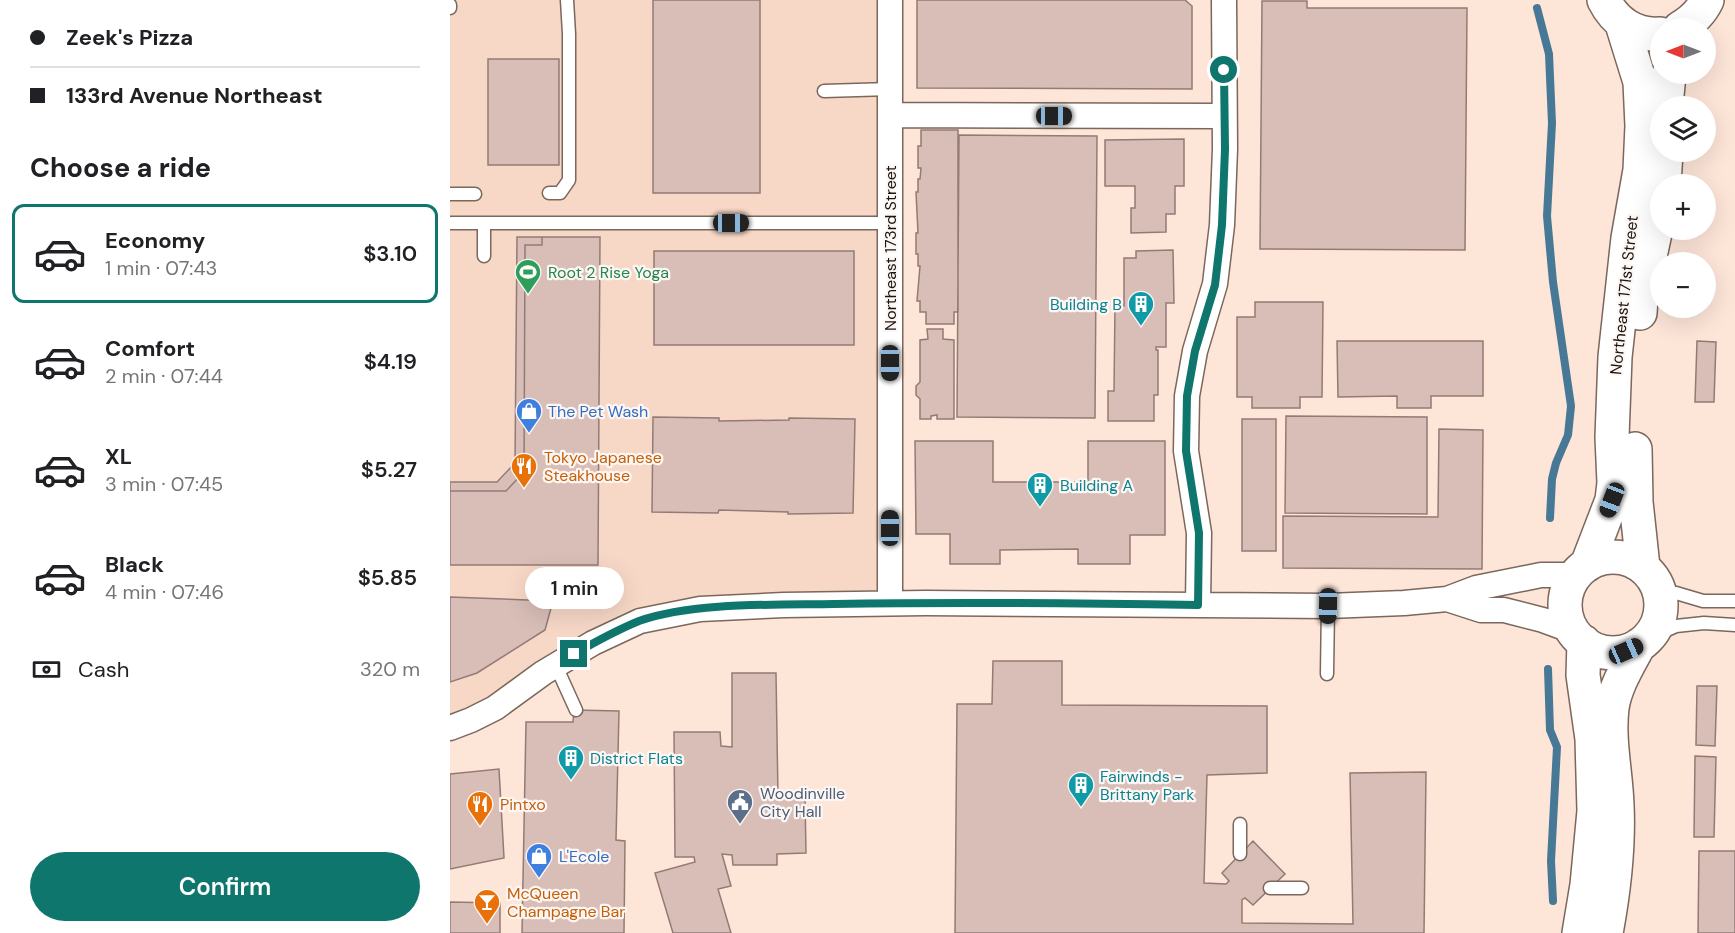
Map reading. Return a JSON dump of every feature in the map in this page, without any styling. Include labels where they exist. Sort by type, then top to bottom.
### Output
[{"type":"main road","points":[[1694,18],[1707,0]]},
{"type":"main road","points":[[1613,12],[1639,32],[1650,33]]},
{"type":"main road","name":"Northeast 171st Street","points":[[1581,570],[1612,500],[1615,357],[1628,238],[1640,159],[1642,126],[1640,82],[1613,12]]},
{"type":"main road","name":"Northeast 171st Street","points":[[1651,579],[1636,502],[1635,415],[1641,298],[1654,240]]},
{"type":"main road","points":[[1580,933],[1594,811],[1592,739],[1578,637],[1567,618],[1566,603],[1568,588],[1581,570],[1600,558],[1615,556],[1630,560],[1651,579],[1661,606],[1655,628],[1642,642],[1622,677],[1612,707],[1611,736],[1618,843],[1616,878],[1606,933]]},
{"type":"main road","points":[[1578,637],[1596,650],[1611,652],[1626,651],[1642,642]]},
{"type":"street","name":"Northeast 173rd Street","points":[[890,0],[890,603]]},
{"type":"street","points":[[1198,605],[1199,533],[1186,451],[1187,396],[1195,351],[1215,285],[1222,225],[1225,149],[1224,0]]},
{"type":"street","points":[[890,115],[1224,116]]},
{"type":"street","points":[[450,728],[495,708],[593,643],[640,621],[711,608],[890,603],[1328,606],[1404,603],[1447,599],[1476,588],[1541,575],[1581,570]]},
{"type":"street","points":[[1447,599],[1481,610],[1504,610],[1534,618],[1578,637]]},
{"type":"lane","points":[[549,194],[560,194],[569,180],[567,0]]},
{"type":"lane","points":[[824,91],[890,89]]},
{"type":"lane","points":[[450,194],[475,194]]},
{"type":"lane","points":[[450,223],[890,223]]},
{"type":"lane","points":[[484,223],[484,256]]},
{"type":"lane","points":[[1651,579],[1676,593],[1703,601],[1735,601]]},
{"type":"lane","points":[[1327,674],[1328,606]]},
{"type":"lane","points":[[1642,642],[1676,626],[1704,623],[1735,625]]},
{"type":"lane","points":[[556,666],[576,710]]},
{"type":"lane","points":[[1240,824],[1240,854]]},
{"type":"lane","points":[[1270,888],[1302,888]]},
{"type":"shaded area","points":[[450,0],[890,0],[890,603],[669,614],[450,728]]},
{"type":"building","points":[[653,0],[760,0],[760,193],[653,193]]},
{"type":"building","points":[[917,0],[1185,0],[1192,6],[1192,89],[917,88]]},
{"type":"building","points":[[1262,1],[1307,1],[1307,8],[1467,8],[1465,250],[1260,249]]},
{"type":"building","points":[[488,59],[559,59],[559,165],[488,165]]},
{"type":"building","points":[[921,130],[958,130],[958,312],[954,312],[954,324],[926,324],[926,312],[920,312],[920,301],[917,301],[920,266],[918,266],[918,254],[916,254],[916,233],[918,233],[916,192],[918,192],[921,168],[918,168],[918,146],[921,146]]},
{"type":"building","points":[[959,135],[1097,136],[1095,418],[957,417]]},
{"type":"building","points":[[1184,139],[1184,186],[1175,186],[1175,214],[1166,214],[1166,232],[1131,233],[1131,208],[1135,208],[1135,186],[1105,186],[1105,140]]},
{"type":"building","points":[[517,237],[542,237],[542,245],[525,245],[524,472],[506,491],[450,491],[450,482],[497,482],[515,463]]},
{"type":"building","points":[[542,237],[600,237],[598,565],[450,565],[450,491],[506,491],[524,472],[525,245],[542,245]]},
{"type":"building","name":"Building B","points":[[1173,250],[1174,303],[1166,303],[1166,347],[1156,347],[1158,350],[1158,395],[1154,395],[1154,421],[1108,421],[1108,391],[1114,391],[1115,306],[1124,306],[1124,258],[1136,258],[1136,251]]},
{"type":"building","points":[[654,251],[854,251],[854,345],[654,345]]},
{"type":"building","points":[[1255,302],[1323,302],[1322,397],[1300,397],[1300,408],[1252,408],[1252,397],[1237,397],[1237,317],[1255,317]]},
{"type":"building","points":[[927,329],[943,329],[943,339],[954,340],[954,419],[937,419],[937,415],[931,416],[931,419],[920,419],[920,399],[916,395],[916,386],[920,382],[920,340],[928,339]]},
{"type":"building","points":[[1337,341],[1483,341],[1483,396],[1431,396],[1431,408],[1397,408],[1397,396],[1338,397]]},
{"type":"building","points":[[1697,341],[1716,342],[1714,402],[1695,402]]},
{"type":"building","points":[[1286,416],[1427,417],[1427,514],[1285,513]]},
{"type":"building","points":[[653,417],[719,418],[719,421],[789,420],[789,418],[855,419],[853,513],[788,514],[788,512],[719,510],[718,513],[652,512]]},
{"type":"building","points":[[1242,419],[1276,419],[1276,551],[1242,551]]},
{"type":"building","points":[[1439,429],[1483,430],[1482,569],[1283,568],[1283,516],[1438,517]]},
{"type":"building","name":"Building A","points":[[915,441],[993,441],[993,482],[1088,482],[1088,441],[1165,441],[1165,535],[1130,535],[1130,564],[1078,564],[1078,549],[1000,550],[1000,564],[950,564],[950,534],[916,534]]},
{"type":"building","points":[[450,597],[553,601],[545,630],[477,673],[450,682]]},
{"type":"building","name":"Fairwinds - Brittany Park","points":[[993,661],[1062,661],[1062,705],[1267,706],[1267,773],[1207,775],[1204,883],[1226,884],[1229,881],[1222,873],[1253,841],[1285,874],[1253,905],[1245,898],[1242,900],[1242,923],[1353,924],[1350,773],[1426,772],[1424,933],[955,933],[957,704],[992,704]]},
{"type":"building","name":"Woodinville City Hall","points":[[732,673],[776,673],[778,797],[805,797],[806,853],[777,854],[777,865],[733,865],[732,855],[722,854],[731,886],[718,889],[731,933],[673,933],[655,873],[695,862],[694,857],[675,857],[674,732],[720,732],[721,746],[732,747]]},
{"type":"building","points":[[1697,686],[1717,686],[1715,746],[1696,745]]},
{"type":"building","name":"District Flats","points":[[574,710],[619,711],[616,840],[625,841],[624,933],[522,933],[526,722],[573,722]]},
{"type":"building","points":[[1695,756],[1716,757],[1714,837],[1694,837]]},
{"type":"building","points":[[499,769],[504,858],[450,869],[450,774]]},
{"type":"building","points":[[1699,851],[1735,851],[1735,933],[1698,933]]},
{"type":"building","points":[[450,902],[500,903],[500,933],[450,933]]},
{"type":"waterway","points":[[1537,8],[1549,54],[1552,123],[1547,216],[1553,282],[1571,406],[1568,435],[1552,479],[1550,518]]},
{"type":"waterway","points":[[1548,669],[1550,730],[1557,747],[1551,861],[1553,901]]},
{"type":"place","name":"Root 2 Rise Yoga","points":[[528,295]]},
{"type":"place","name":"Building B","points":[[1141,327]]},
{"type":"place","name":"The Pet Wash","points":[[529,434]]},
{"type":"place","name":"Tokyo Japanese Steakhouse","points":[[524,489]]},
{"type":"place","name":"Building A","points":[[1040,508]]},
{"type":"place","name":"District Flats","points":[[571,781]]},
{"type":"place","name":"Fairwinds - Brittany Park","points":[[1081,808]]},
{"type":"place","name":"Woodinville City Hall","points":[[740,825]]},
{"type":"place","name":"Pintxo","points":[[480,827]]},
{"type":"place","name":"L'Ecole","points":[[539,879]]},
{"type":"place","name":"McQueen Champagne Bar","points":[[487,925]]},
{"type":"route","points":[[574,654],[640,621],[700,609],[925,603],[1198,605],[1199,533],[1186,451],[1187,396],[1195,351],[1215,285],[1222,225],[1225,149],[1224,70]]}]
